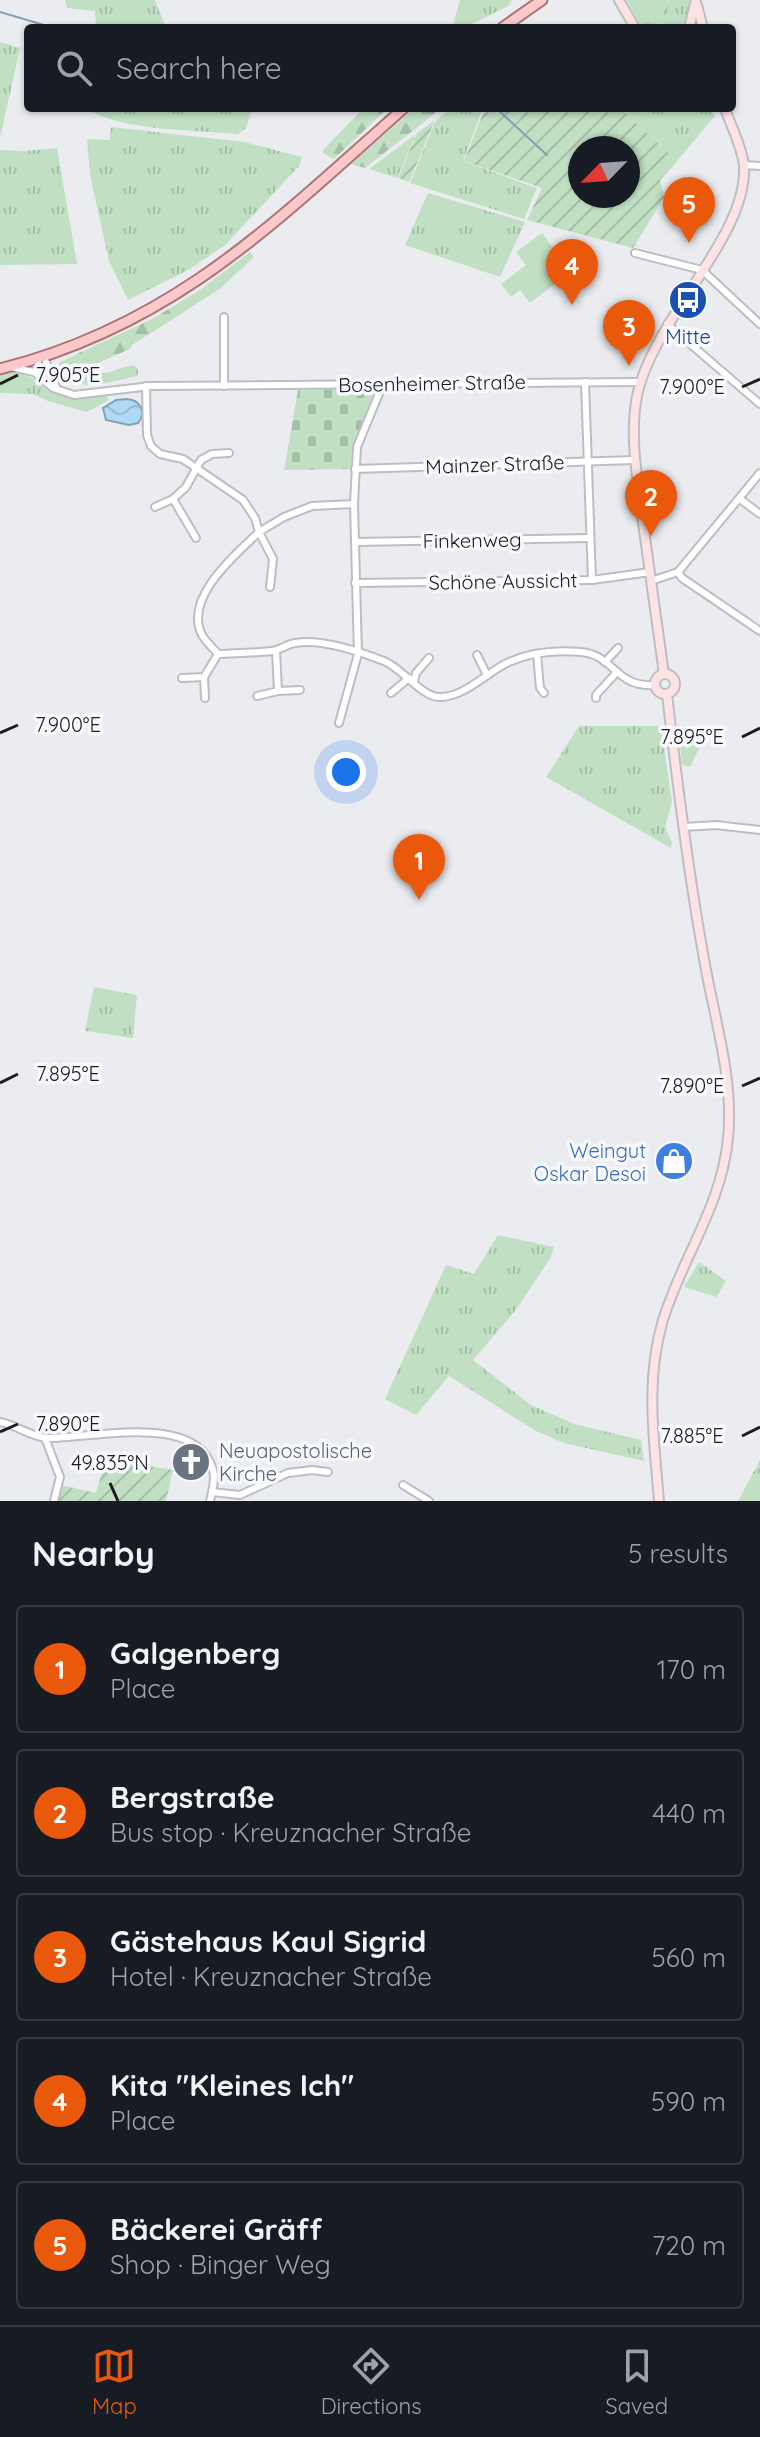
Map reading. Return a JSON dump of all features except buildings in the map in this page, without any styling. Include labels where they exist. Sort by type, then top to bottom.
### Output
[{"type":"main road","points":[[508,24],[542,0]]},
{"type":"main road","points":[[690,24],[696,0]]},
{"type":"main road","points":[[696,0],[702,24]]},
{"type":"main road","points":[[621,2],[633,24]]},
{"type":"main road","points":[[5,368],[110,331],[181,293],[243,249],[399,112]]},
{"type":"main road","points":[[664,674],[635,460],[634,418],[641,382],[652,350],[736,211],[744,165],[726,112]]},
{"type":"main road","points":[[664,674],[671,675],[675,684],[667,694],[658,691],[655,685],[664,674]]},
{"type":"main road","points":[[659,1501],[652,1406],[656,1349],[671,1296],[715,1197],[725,1163],[729,1122],[725,1069],[702,951],[667,694]]},
{"type":"street","points":[[744,165],[760,166]]},
{"type":"street","points":[[635,253],[702,270],[760,324]]},
{"type":"street","points":[[224,317],[224,386]]},
{"type":"street","points":[[667,324],[760,404]]},
{"type":"street","points":[[40,358],[44,378]]},
{"type":"street","points":[[40,358],[59,390]]},
{"type":"street","points":[[5,368],[34,372],[59,390]]},
{"type":"street","points":[[585,382],[592,580]]},
{"type":"street","name":"Bosenheimer Straße","points":[[59,390],[81,395],[146,386],[641,382]]},
{"type":"street","points":[[339,723],[358,654],[354,504],[357,447],[383,384]]},
{"type":"street","points":[[146,386],[147,435],[151,446],[160,454],[183,459],[199,468],[243,500],[255,518],[260,539],[273,559],[270,587]]},
{"type":"street","points":[[155,507],[173,499],[199,468],[201,460],[212,454],[229,453]]},
{"type":"street","name":"Mainzer Straße","points":[[355,469],[635,460]]},
{"type":"street","points":[[760,473],[678,572],[682,578],[760,631]]},
{"type":"street","points":[[173,499],[196,538]]},
{"type":"street","points":[[740,499],[760,514]]},
{"type":"street","points":[[218,654],[201,634],[198,617],[211,581],[259,532],[284,517],[312,506],[354,504]]},
{"type":"street","name":"Finkenweg","points":[[355,542],[589,538]]},
{"type":"street","name":"Schöne Aussicht","points":[[355,583],[592,580],[678,572]]},
{"type":"street","points":[[218,654],[276,651],[295,643],[334,645],[383,661],[431,696],[441,697],[462,690],[509,662],[537,654],[583,652],[599,656],[633,684],[655,685]]},
{"type":"street","points":[[605,662],[618,648]]},
{"type":"street","points":[[276,651],[278,691]]},
{"type":"street","points":[[205,698],[204,677],[218,654]]},
{"type":"street","points":[[537,654],[540,688],[544,693]]},
{"type":"street","points":[[477,655],[487,675]]},
{"type":"street","points":[[391,693],[412,680],[429,658]]},
{"type":"street","points":[[596,698],[617,672]]},
{"type":"street","points":[[182,678],[204,677]]},
{"type":"street","points":[[257,696],[300,690]]},
{"type":"street","points":[[684,827],[716,825],[760,830]]},
{"type":"street","points":[[0,1422],[45,1438],[154,1433],[178,1436],[195,1445],[206,1456],[214,1472],[210,1501]]},
{"type":"street","points":[[45,1438],[60,1477],[54,1501]]},
{"type":"street","points":[[212,1492],[240,1495],[288,1473],[328,1472]]},
{"type":"street","points":[[403,1485],[429,1501]]},
{"type":"green space","points":[[65,0],[155,0],[164,24],[96,24],[95,11],[67,8]]},
{"type":"green space","points":[[460,0],[512,0],[508,6],[472,24],[453,24]]},
{"type":"green space","points":[[627,0],[669,0],[665,22],[640,24]]},
{"type":"green space","points":[[669,0],[689,0],[684,24],[660,24],[665,22]]},
{"type":"green space","points":[[0,42],[20,48],[0,138]]},
{"type":"green space","points":[[92,112],[251,112],[246,128],[238,134],[137,125]]},
{"type":"green space","points":[[360,112],[384,112],[334,159],[323,150]]},
{"type":"green space","points":[[410,112],[437,112],[365,168],[351,164]]},
{"type":"green space","points":[[447,112],[481,112],[463,161],[537,188],[524,219],[410,183],[436,120]]},
{"type":"green space","points":[[483,112],[624,112],[677,161],[660,180],[664,197],[633,248],[527,220],[542,188],[464,161]]},
{"type":"green space","points":[[624,112],[712,112],[715,116],[677,161]]},
{"type":"green space","points":[[435,120],[409,182],[398,178],[417,133]]},
{"type":"green space","points":[[111,127],[244,142],[302,157],[299,166],[225,245],[190,269],[128,300],[109,261],[90,175],[87,139],[110,140]]},
{"type":"green space","points":[[416,134],[397,178],[369,169]]},
{"type":"green space","points":[[57,148],[77,264],[0,265],[0,150]]},
{"type":"green space","points":[[428,193],[525,222],[500,277],[405,245]]},
{"type":"green space","points":[[432,199],[460,208],[454,224],[427,215]]},
{"type":"green space","points":[[542,233],[561,259],[546,270],[556,283],[530,303],[520,290],[511,297],[501,284],[526,265],[516,252]]},
{"type":"green space","points":[[250,252],[254,257],[221,288],[130,349],[86,368],[103,373],[134,365],[138,376],[82,385],[64,378],[57,369],[60,362],[152,319],[200,290]]},
{"type":"green space","points":[[12,373],[30,377],[69,398],[107,395],[109,400],[87,412],[33,394],[0,393],[0,376]]},
{"type":"green space","points":[[366,389],[372,392],[372,397],[352,448],[351,469],[284,470],[298,390]]},
{"type":"green space","points":[[678,724],[702,742],[690,767],[682,764]]},
{"type":"green space","points":[[579,726],[661,726],[672,802],[665,827],[671,848],[546,777]]},
{"type":"green space","points":[[94,987],[137,995],[133,1038],[85,1031]]},
{"type":"green space","points":[[498,1235],[554,1247],[551,1257],[515,1311],[473,1360],[531,1405],[574,1424],[641,1440],[644,1461],[564,1443],[536,1431],[449,1376],[416,1415],[385,1399],[446,1265],[474,1274]]},
{"type":"green space","points":[[699,1262],[726,1281],[717,1297],[684,1287]]},
{"type":"green space","points":[[106,1459],[173,1470],[166,1501],[57,1501],[61,1485],[96,1493]]},
{"type":"green space","points":[[760,1460],[760,1501],[738,1501]]},
{"type":"water","points":[[127,399],[141,407],[142,415],[138,423],[129,425],[106,420],[103,408],[116,400]]},
{"type":"waterway","points":[[0,12],[40,24]]},
{"type":"waterway","points":[[500,112],[547,155]]},
{"type":"place","name":"Bäckerei Gräff","points":[[689,243]]},
{"type":"place","name":"Mitte","points":[[688,300]]},
{"type":"place","name":"Kita \"Kleines Ich\"","points":[[572,305]]},
{"type":"place","name":"Gästehaus Kaul Sigrid","points":[[629,366]]},
{"type":"place","name":"Bergstraße","points":[[651,536]]},
{"type":"place","name":"Galgenberg","points":[[419,900]]},
{"type":"place","name":"Weingut Oskar Desoi","points":[[674,1161]]},
{"type":"place","name":"Neuapostolische Kirche","points":[[191,1462]]}]
